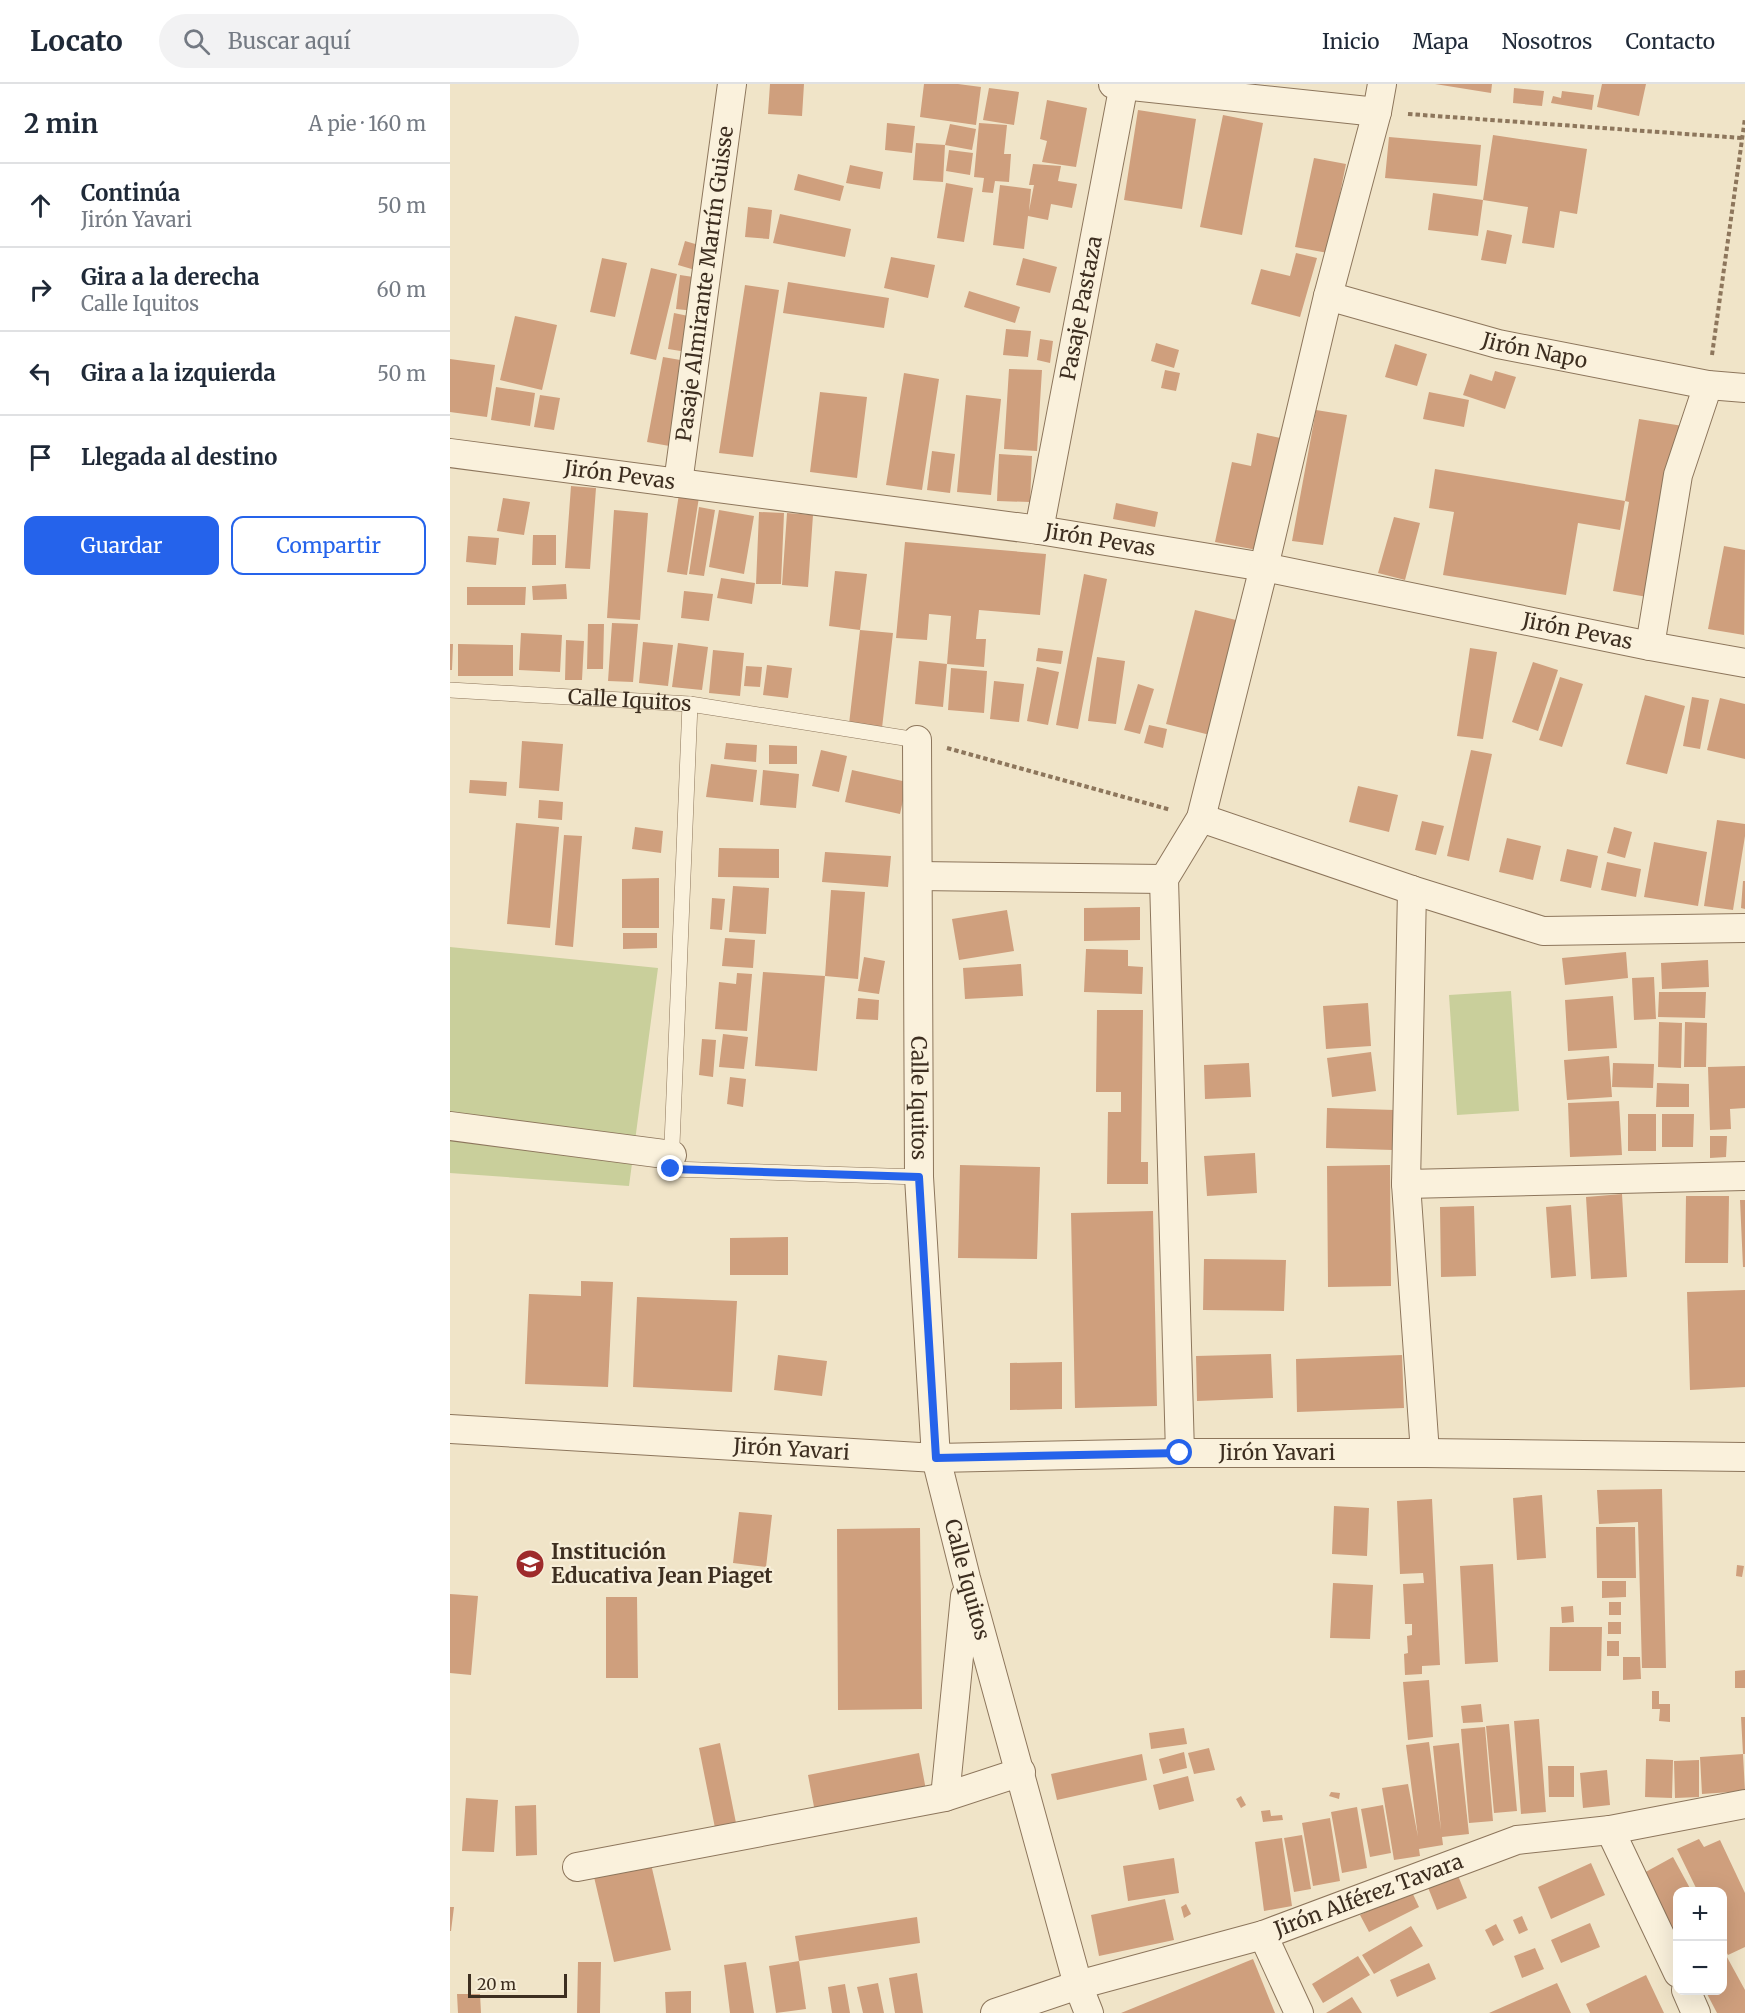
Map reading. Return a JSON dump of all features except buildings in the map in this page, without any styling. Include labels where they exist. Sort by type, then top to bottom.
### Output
[{"type":"street","name":"Pasaje Almirante Martín Guisse","points":[[678,483],[732,84]]},
{"type":"street","points":[[1180,1453],[1164,879],[1201,818],[1264,567],[1328,296],[1377,112],[1382,84]]},
{"type":"street","points":[[1120,85],[1377,112]]},
{"type":"street","name":"Pasaje Pastaza","points":[[1039,530],[1120,85]]},
{"type":"street","name":"Jirón Napo","points":[[1328,296],[1498,344],[1708,385],[1745,388]]},
{"type":"street","points":[[1650,646],[1678,475],[1708,385]]},
{"type":"street","name":"Jirón Pevas","points":[[450,453],[1039,530],[1264,567],[1650,646],[1745,663]]},
{"type":"street","name":"Calle Iquitos","points":[[917,740],[919,1177],[936,1458],[966,1578],[1078,1985],[1089,2013]]},
{"type":"street","points":[[1201,818],[1412,890],[1543,931],[1745,928]]},
{"type":"street","points":[[918,876],[1164,879]]},
{"type":"street","points":[[1412,890],[1406,1184],[1425,1453]]},
{"type":"street","points":[[450,1126],[672,1155]]},
{"type":"street","points":[[1406,1184],[1745,1176]]},
{"type":"street","name":"Jirón Yavari","points":[[450,1429],[936,1458],[1180,1453],[1745,1457]]},
{"type":"street","points":[[945,1797],[966,1578]]},
{"type":"street","points":[[577,1867],[945,1797],[1021,1772]]},
{"type":"street","name":"Jirón Alférez Tavara","points":[[995,2013],[1078,1985],[1263,1935],[1517,1840],[1610,1830],[1745,1804]]},
{"type":"street","points":[[1610,1830],[1673,1964]]},
{"type":"street","points":[[1263,1935],[1299,2013]]},
{"type":"street","points":[[1688,1995],[1696,2013]]},
{"type":"lane","name":"Calle Iquitos","points":[[450,690],[690,704],[917,740]]},
{"type":"lane","points":[[690,704],[671,1169],[919,1177]]},
{"type":"path","points":[[1377,112],[1742,138]]},
{"type":"path","points":[[1708,385],[1745,118]]},
{"type":"path","points":[[917,740],[1201,818]]},
{"type":"green space","points":[[450,947],[658,968],[629,1186],[450,1173]]},
{"type":"green space","points":[[1511,991],[1519,1111],[1457,1115],[1449,995]]},
{"type":"place","name":"Institución Educativa Jean Piaget","points":[[530,1564]]},
{"type":"route","points":[[671,1169],[919,1177],[936,1458],[1180,1453]]}]
